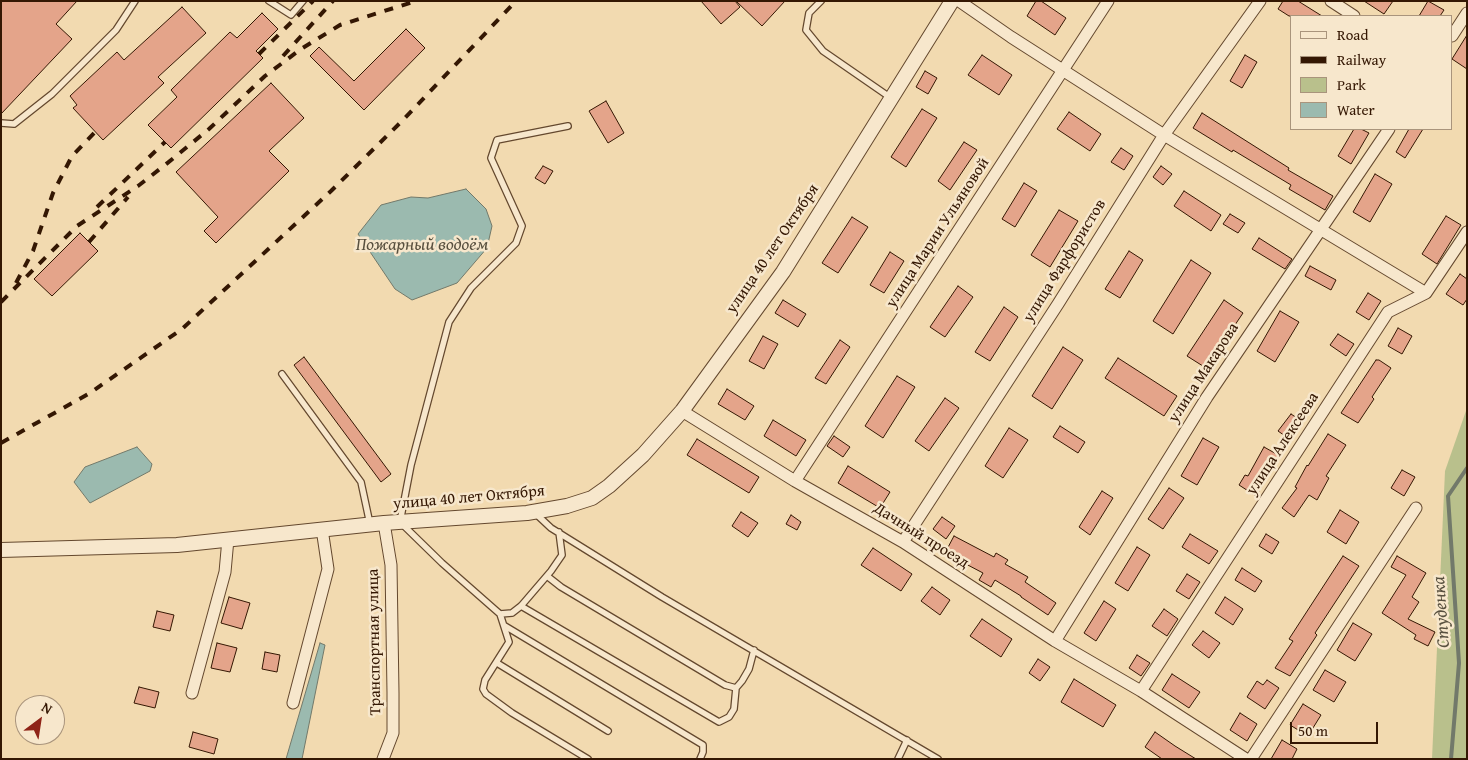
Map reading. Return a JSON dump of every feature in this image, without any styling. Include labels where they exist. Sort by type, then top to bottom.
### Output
[{"type":"street","name":"улица 40 лет Октября","points":[[1,550],[177,545],[370,524],[534,512],[567,506],[592,498],[643,455],[682,411],[783,272],[952,1]]},
{"type":"street","points":[[959,1],[1063,71],[1164,135],[1426,293]]},
{"type":"street","name":"улица Марии Ульяновой","points":[[795,481],[1108,1]]},
{"type":"street","name":"улица Фарфористов","points":[[903,542],[1058,304],[1164,135],[1260,1]]},
{"type":"street","points":[[1331,1],[1352,15]]},
{"type":"street","points":[[1453,34],[1467,13]]},
{"type":"street","name":"улица Макарова","points":[[1055,641],[1207,397],[1388,130]]},
{"type":"street","name":"улица Алексеева","points":[[1141,691],[1388,312],[1426,293],[1467,232]]},
{"type":"street","name":"Дачный проезд","points":[[682,411],[795,481],[903,542],[1055,641],[1141,691],[1246,759]]},
{"type":"street","points":[[1251,759],[1416,508]]},
{"type":"street","name":"Транспортная улица","points":[[383,759],[392,732],[393,693],[391,565],[384,523]]},
{"type":"street","points":[[293,703],[328,569],[322,529]]},
{"type":"street","points":[[192,693],[225,572],[228,539]]},
{"type":"lane","points":[[1,123],[14,124],[52,94],[116,30],[135,1]]},
{"type":"lane","points":[[269,1],[291,15],[303,1]]},
{"type":"lane","points":[[821,1],[809,13],[806,30],[823,51],[891,98]]},
{"type":"lane","points":[[568,126],[496,140],[491,158],[522,226],[516,243],[471,288],[449,322],[411,465],[400,522],[500,614],[508,642],[485,680],[483,688],[486,694],[512,713],[588,759]]},
{"type":"lane","points":[[282,374],[361,482],[370,524]]},
{"type":"lane","points":[[534,512],[558,532],[662,597],[938,759]]},
{"type":"lane","points":[[500,614],[512,613],[522,606],[562,555],[558,532]]},
{"type":"lane","points":[[546,576],[560,587],[725,685],[736,688]]},
{"type":"lane","points":[[522,606],[719,722],[729,717],[734,709],[736,688],[749,669],[754,650]]},
{"type":"lane","points":[[504,626],[703,745],[700,759]]},
{"type":"lane","points":[[496,663],[608,732]]},
{"type":"lane","points":[[898,759],[907,740]]},
{"type":"green space","points":[[1467,408],[1467,759],[1432,759],[1445,471]]},
{"type":"water","name":"Пожарный водоём","points":[[466,189],[486,209],[492,226],[487,248],[457,283],[412,300],[395,289],[358,234],[381,205],[411,197],[428,198]]},
{"type":"water","points":[[137,447],[152,464],[150,471],[90,503],[74,482],[85,467]]},
{"type":"water","points":[[320,643],[325,645],[302,759],[286,759]]},
{"type":"building","points":[[1,1],[77,1],[56,24],[72,39],[1,114]]},
{"type":"building","points":[[701,1],[735,1],[740,7],[721,24]]},
{"type":"building","points":[[736,1],[785,1],[762,26]]},
{"type":"building","points":[[1036,1],[1041,1],[1066,18],[1055,35],[1027,16]]},
{"type":"building","points":[[1283,1],[1298,1],[1320,15],[1289,16],[1278,9]]},
{"type":"building","points":[[1364,1],[1393,1],[1384,14]]},
{"type":"building","points":[[1428,1],[1444,10],[1441,15],[1420,15]]},
{"type":"building","points":[[182,7],[206,33],[158,77],[164,83],[103,140],[73,108],[77,105],[70,96],[117,52],[124,60]]},
{"type":"building","points":[[262,13],[278,29],[256,51],[263,58],[171,148],[148,125],[177,97],[171,90],[230,32],[237,38]]},
{"type":"building","points":[[406,29],[425,48],[364,110],[310,56],[319,47],[354,81]]},
{"type":"building","points":[[1467,35],[1467,69],[1453,60]]},
{"type":"building","points":[[982,55],[1012,75],[999,95],[968,75]]},
{"type":"building","points":[[1245,55],[1257,62],[1242,88],[1230,81]]},
{"type":"building","points":[[925,71],[937,78],[928,94],[916,87]]},
{"type":"building","points":[[271,83],[304,118],[269,151],[289,171],[216,243],[204,231],[218,217],[176,172]]},
{"type":"building","points":[[606,101],[624,133],[608,143],[589,111]]},
{"type":"building","points":[[922,109],[937,118],[906,167],[891,157]]},
{"type":"building","points":[[1069,112],[1101,134],[1090,151],[1057,129]]},
{"type":"building","points":[[1202,113],[1289,168],[1288,170],[1333,196],[1325,210],[1289,189],[1291,185],[1193,128]]},
{"type":"building","points":[[1353,130],[1363,130],[1369,133],[1351,164],[1338,156]]},
{"type":"building","points":[[1408,130],[1422,130],[1405,158],[1396,152]]},
{"type":"building","points":[[964,142],[977,150],[950,190],[938,181]]},
{"type":"building","points":[[1121,148],[1133,156],[1124,170],[1111,162]]},
{"type":"building","points":[[543,166],[553,171],[545,184],[535,178]]},
{"type":"building","points":[[1161,166],[1172,174],[1163,185],[1153,177]]},
{"type":"building","points":[[1375,174],[1392,184],[1370,222],[1353,212]]},
{"type":"building","points":[[1024,183],[1037,191],[1015,227],[1002,219]]},
{"type":"building","points":[[1184,191],[1221,215],[1211,231],[1174,206]]},
{"type":"building","points":[[1059,210],[1078,221],[1050,267],[1031,255]]},
{"type":"building","points":[[1230,214],[1245,223],[1238,233],[1223,224]]},
{"type":"building","points":[[1446,216],[1461,225],[1437,264],[1422,254]]},
{"type":"building","points":[[852,217],[868,227],[838,273],[822,263]]},
{"type":"building","points":[[80,233],[98,251],[52,296],[34,279]]},
{"type":"building","points":[[1259,238],[1292,259],[1285,269],[1252,249]]},
{"type":"building","points":[[1129,251],[1143,260],[1120,298],[1105,289]]},
{"type":"building","points":[[890,252],[904,261],[884,293],[870,285]]},
{"type":"building","points":[[1191,260],[1211,273],[1173,334],[1153,321]]},
{"type":"building","points":[[1310,266],[1336,280],[1331,290],[1305,276]]},
{"type":"building","points":[[1460,274],[1467,279],[1467,299],[1463,305],[1446,294]]},
{"type":"building","points":[[958,286],[973,297],[945,337],[930,327]]},
{"type":"building","points":[[1368,293],[1381,301],[1369,320],[1356,312]]},
{"type":"building","points":[[783,300],[806,314],[798,327],[775,313]]},
{"type":"building","points":[[1224,300],[1243,313],[1206,368],[1187,356]]},
{"type":"building","points":[[1004,307],[1018,317],[990,361],[975,352]]},
{"type":"building","points":[[1280,311],[1299,322],[1275,362],[1257,351]]},
{"type":"building","points":[[1398,328],[1412,336],[1402,354],[1388,346]]},
{"type":"building","points":[[1338,334],[1354,344],[1346,356],[1330,345]]},
{"type":"building","points":[[763,336],[778,344],[764,369],[749,361]]},
{"type":"building","points":[[840,340],[850,347],[826,384],[815,378]]},
{"type":"building","points":[[1063,347],[1083,360],[1052,409],[1032,396]]},
{"type":"building","points":[[304,357],[391,474],[381,482],[294,365]]},
{"type":"building","points":[[1118,358],[1177,396],[1164,416],[1105,378]]},
{"type":"building","points":[[1376,360],[1391,368],[1358,423],[1341,413]]},
{"type":"building","points":[[897,376],[915,387],[883,438],[865,426]]},
{"type":"building","points":[[727,389],[754,406],[745,420],[718,404]]},
{"type":"building","points":[[945,398],[959,408],[929,451],[915,441]]},
{"type":"building","points":[[1291,414],[1300,420],[1288,438],[1278,431]]},
{"type":"building","points":[[773,420],[806,440],[796,456],[764,436]]},
{"type":"building","points":[[1060,426],[1085,442],[1078,453],[1053,437]]},
{"type":"building","points":[[1009,428],[1028,440],[1003,478],[985,466]]},
{"type":"building","points":[[1328,434],[1346,445],[1326,476],[1329,478],[1317,500],[1309,495],[1294,517],[1282,508],[1297,488],[1295,487],[1307,465]]},
{"type":"building","points":[[834,436],[850,447],[843,457],[827,446]]},
{"type":"building","points":[[1203,438],[1219,447],[1197,485],[1181,476]]},
{"type":"building","points":[[697,439],[759,477],[749,493],[687,455]]},
{"type":"building","points":[[1264,447],[1280,456],[1256,496],[1239,485],[1245,475],[1248,476]]},
{"type":"building","points":[[848,466],[890,492],[880,508],[838,483]]},
{"type":"building","points":[[1402,470],[1415,477],[1404,496],[1391,488]]},
{"type":"building","points":[[1169,488],[1184,498],[1163,529],[1148,519]]},
{"type":"building","points":[[1102,491],[1113,498],[1090,535],[1079,527]]},
{"type":"building","points":[[1340,510],[1359,522],[1346,544],[1327,532]]},
{"type":"building","points":[[741,512],[758,523],[748,537],[732,526]]},
{"type":"building","points":[[791,515],[801,522],[797,530],[786,524]]},
{"type":"building","points":[[942,517],[955,526],[946,539],[933,529]]},
{"type":"building","points":[[1190,534],[1218,551],[1209,564],[1182,547]]},
{"type":"building","points":[[1266,534],[1279,542],[1272,554],[1259,546]]},
{"type":"building","points":[[954,536],[994,557],[996,553],[1008,560],[1005,564],[1028,577],[1025,582],[1056,603],[1048,615],[995,580],[991,587],[979,580],[983,573],[945,553]]},
{"type":"building","points":[[1137,547],[1150,555],[1128,591],[1115,583]]},
{"type":"building","points":[[873,548],[912,574],[901,591],[861,565]]},
{"type":"building","points":[[1343,556],[1359,566],[1315,633],[1317,635],[1290,676],[1275,668],[1293,641],[1289,639]]},
{"type":"building","points":[[1397,556],[1426,573],[1412,597],[1419,602],[1408,619],[1435,632],[1428,646],[1414,639],[1416,635],[1382,613],[1406,575],[1391,567]]},
{"type":"building","points":[[1242,568],[1262,581],[1255,592],[1235,580]]},
{"type":"building","points":[[1187,574],[1200,582],[1189,599],[1176,591]]},
{"type":"building","points":[[932,587],[950,600],[940,615],[921,601]]},
{"type":"building","points":[[229,597],[250,603],[242,629],[221,623]]},
{"type":"building","points":[[1225,597],[1243,609],[1233,625],[1215,613]]},
{"type":"building","points":[[1104,601],[1116,609],[1096,641],[1084,633]]},
{"type":"building","points":[[1164,609],[1178,619],[1167,636],[1152,626]]},
{"type":"building","points":[[157,611],[174,615],[170,631],[153,627]]},
{"type":"building","points":[[982,619],[1012,639],[1001,657],[970,636]]},
{"type":"building","points":[[1353,623],[1372,634],[1355,661],[1337,650]]},
{"type":"building","points":[[1203,631],[1220,643],[1209,658],[1192,645]]},
{"type":"building","points":[[217,643],[237,648],[230,672],[211,668]]},
{"type":"building","points":[[265,652],[280,655],[277,672],[262,669]]},
{"type":"building","points":[[1137,655],[1150,663],[1141,676],[1129,668]]},
{"type":"building","points":[[1038,659],[1050,667],[1040,681],[1029,673]]},
{"type":"building","points":[[1325,670],[1346,682],[1334,702],[1313,690]]},
{"type":"building","points":[[1172,674],[1200,692],[1189,708],[1162,690]]},
{"type":"building","points":[[1074,679],[1116,705],[1103,727],[1061,702]]},
{"type":"building","points":[[1267,680],[1279,688],[1265,709],[1247,697],[1257,681],[1263,685]]},
{"type":"building","points":[[139,687],[159,692],[155,708],[134,703]]},
{"type":"building","points":[[1303,704],[1321,715],[1308,736],[1290,725]]},
{"type":"building","points":[[1240,713],[1257,724],[1247,741],[1230,730]]},
{"type":"building","points":[[193,732],[218,739],[214,754],[189,747]]},
{"type":"building","points":[[1155,732],[1196,759],[1162,759],[1145,747]]},
{"type":"building","points":[[1282,740],[1297,749],[1292,759],[1271,759]]},
{"type":"waterway","name":"Студенка","points":[[1451,759],[1459,663],[1448,496],[1467,468]]},
{"type":"railway","points":[[259,54],[313,1]]},
{"type":"railway","points":[[283,56],[333,1]]},
{"type":"railway","points":[[1,302],[77,226],[138,186],[165,165],[209,129],[265,76],[301,49],[340,25],[416,1]]},
{"type":"railway","points":[[1,443],[90,393],[182,329],[331,191],[402,121],[516,1]]},
{"type":"railway","points":[[16,283],[33,251],[53,193],[72,156],[95,132]]},
{"type":"railway","points":[[97,207],[165,142]]},
{"type":"railway","points":[[89,242],[128,197]]}]
